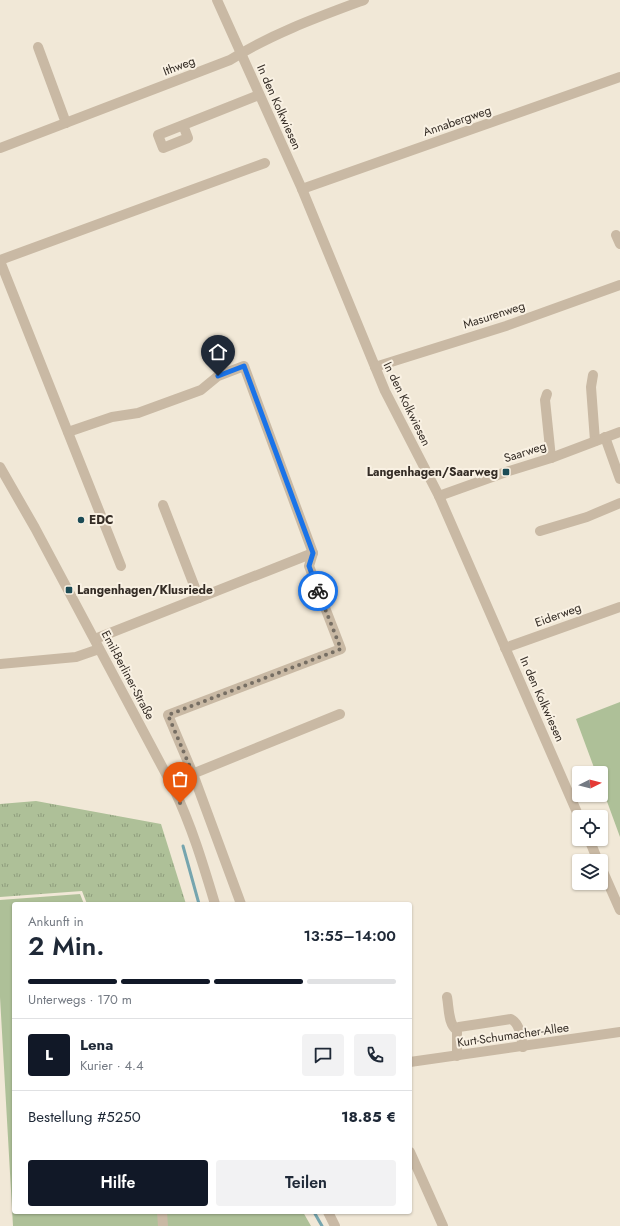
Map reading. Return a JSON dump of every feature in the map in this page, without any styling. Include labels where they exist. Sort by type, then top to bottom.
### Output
[{"type":"street","name":"In den Kolkwiesen","points":[[217,0],[302,189],[385,391],[439,496],[576,810]]},
{"type":"street","name":"Ithweg","points":[[0,148],[230,60],[250,48],[317,17],[351,2],[364,0]]},
{"type":"street","points":[[38,48],[66,123]]},
{"type":"street","name":"Annabergweg","points":[[302,189],[620,77]]},
{"type":"street","points":[[184,125],[259,95]]},
{"type":"street","points":[[121,566],[0,260],[265,163]]},
{"type":"street","name":"Masurenweg","points":[[375,367],[506,326],[620,285]]},
{"type":"street","points":[[68,432],[112,417],[138,413],[201,390],[218,376],[244,366],[313,553],[309,566],[341,649],[168,715],[193,774],[239,902]]},
{"type":"street","points":[[593,375],[591,387],[600,439],[620,479]]},
{"type":"street","points":[[547,394],[545,400],[551,458]]},
{"type":"street","name":"Saarweg","points":[[439,496],[506,472],[551,458],[620,432]]},
{"type":"street","name":"Emil-Berliner-Straße","points":[[0,466],[170,782],[189,823],[214,902]]},
{"type":"street","points":[[540,532],[587,517],[620,503]]},
{"type":"street","points":[[163,505],[200,598]]},
{"type":"street","points":[[0,664],[76,657],[97,644],[200,598],[313,553]]},
{"type":"street","name":"Eiderweg","points":[[505,648],[620,607]]},
{"type":"street","points":[[170,782],[340,714]]},
{"type":"street","points":[[608,883],[620,910]]},
{"type":"street","points":[[448,997],[451,1021],[453,1028],[457,1030]]},
{"type":"street","points":[[457,1030],[459,1027],[510,1019],[513,1020],[519,1029],[523,1046]]},
{"type":"street","points":[[457,1030],[457,1056]]},
{"type":"street","name":"Kurt-Schumacher-Allee","points":[[412,1062],[620,1032]]},
{"type":"street","points":[[412,1156],[443,1226]]},
{"type":"street","points":[[162,1214],[163,1226]]},
{"type":"street","points":[[329,1214],[335,1226]]},
{"type":"green space","points":[[620,702],[620,837],[607,802],[608,766],[593,766],[576,719]]},
{"type":"green space","points":[[36,801],[161,824],[185,902],[86,902],[82,891],[0,897],[0,804]]},
{"type":"green space","points":[[80,894],[83,902],[12,902],[12,1208],[0,997],[0,900]]},
{"type":"green space","points":[[12,1214],[304,1214],[311,1226],[13,1226]]},
{"type":"waterway","points":[[183,846],[198,902]]},
{"type":"waterway","points":[[315,1214],[322,1226]]},
{"type":"way so far","points":[[180,803],[170,782],[193,774],[168,715],[341,649],[318,591]]},
{"type":"place","name":"Langenhagen/Saarweg","points":[[506,472]]},
{"type":"place","name":"EDC","points":[[81,520]]},
{"type":"place","name":"Langenhagen/Klusriede","points":[[69,590]]},
{"type":"route","points":[[218,376],[244,366],[313,553],[309,566],[318,591]]}]
